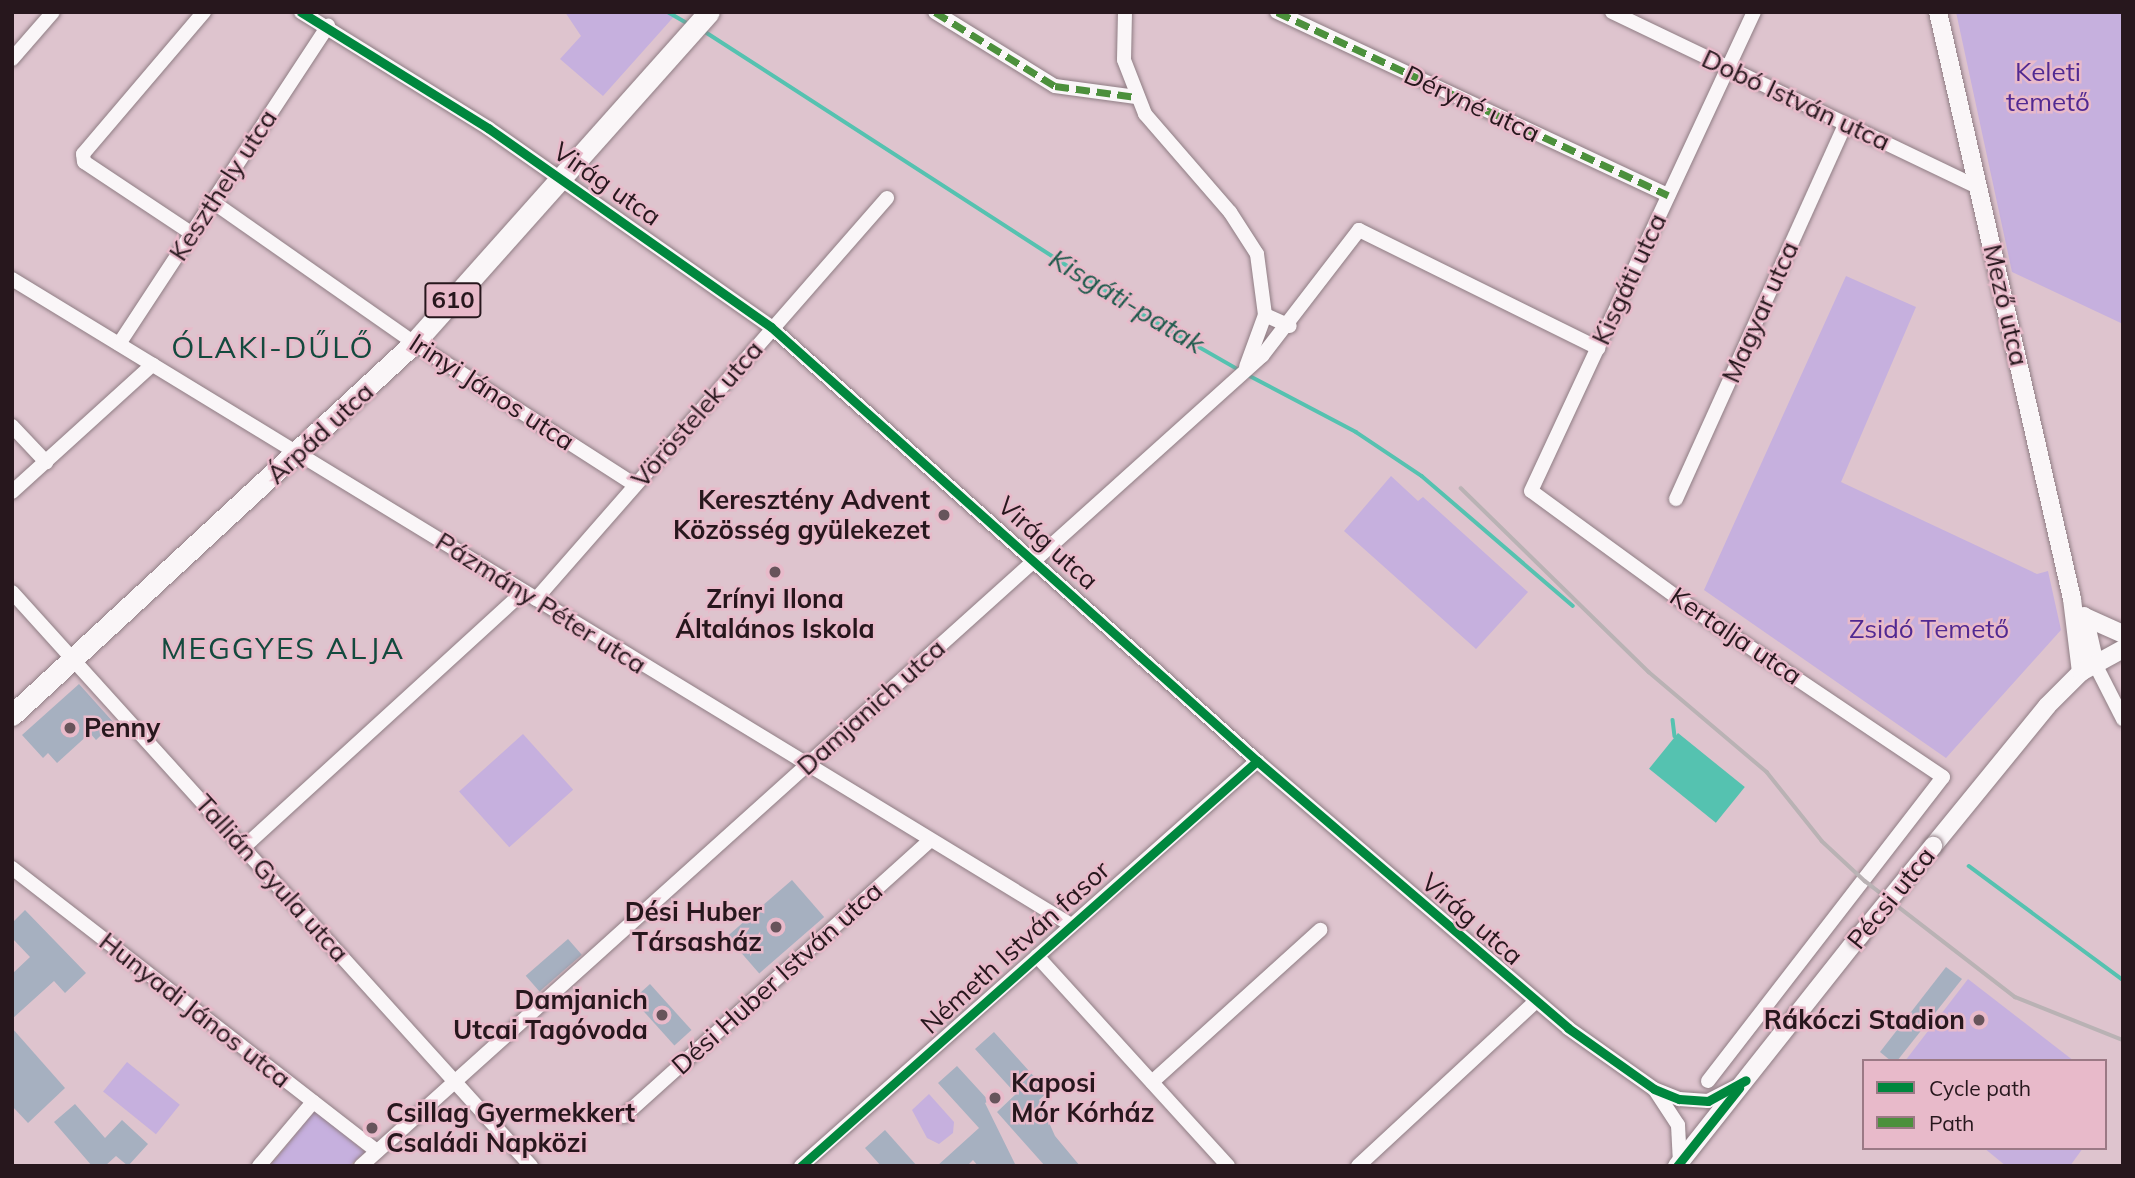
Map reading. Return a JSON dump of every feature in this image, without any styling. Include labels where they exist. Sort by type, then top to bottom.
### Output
[{"type":"main road","name":"Árpád utca","points":[[75,659],[415,343],[709,12]]},
{"type":"main road","name":"610","points":[[12,715],[75,659]]},
{"type":"street","points":[[12,59],[53,12]]},
{"type":"street","points":[[191,233],[84,162],[83,153],[204,12]]},
{"type":"street","name":"Virág utca","points":[[301,12],[328,26],[563,178],[772,327],[1257,761],[1535,1002],[1654,1089],[1697,1103],[1746,1080]]},
{"type":"street","points":[[935,12],[1055,86],[1136,97]]},
{"type":"street","points":[[1125,12],[1120,39],[1136,97],[1157,131],[1247,235],[1263,274],[1265,315],[1242,371]]},
{"type":"street","name":"Déryné utca","points":[[1277,12],[1668,195]]},
{"type":"street","name":"Dobó István utca","points":[[1612,12],[1980,188]]},
{"type":"street","name":"Kisgáti utca","points":[[1531,491],[1754,12]]},
{"type":"street","name":"Mező utca","points":[[1938,12],[2088,668]]},
{"type":"street","name":"Keszthely utca","points":[[119,344],[328,26]]},
{"type":"street","name":"Magyar utca","points":[[1676,499],[1845,124]]},
{"type":"street","name":"Vöröstelek utca","points":[[244,847],[530,595],[635,485],[887,198]]},
{"type":"street","name":"Irinyi János utca","points":[[213,202],[415,343],[635,485]]},
{"type":"street","name":"Damjanich utca","points":[[361,1166],[1290,327],[1359,230],[1598,348]]},
{"type":"street","name":"Pázmány Péter utca","points":[[12,279],[1071,925]]},
{"type":"street","points":[[1265,315],[1290,327]]},
{"type":"street","points":[[12,492],[153,364]]},
{"type":"street","points":[[12,426],[46,462]]},
{"type":"street","name":"Kertalja utca","points":[[1531,491],[1697,612],[1942,777],[1708,1081]]},
{"type":"street","name":"Tallián Gyula utca","points":[[12,592],[531,1166]]},
{"type":"street","points":[[2072,598],[2085,617],[2088,668],[2123,719]]},
{"type":"street","points":[[2085,617],[2123,634]]},
{"type":"street","name":"Pécsi utca","points":[[1678,1164],[2022,734],[2088,668],[2123,649]]},
{"type":"street","name":"Németh István fasor","points":[[801,1166],[1257,761]]},
{"type":"street","name":"Dési Huber István utca","points":[[624,1115],[930,840]]},
{"type":"street","name":"Hunyadi János utca","points":[[13,869],[377,1151]]},
{"type":"street","points":[[1152,1082],[1320,930]]},
{"type":"street","points":[[1037,956],[1228,1166]]},
{"type":"street","points":[[1358,1166],[1535,1002]]},
{"type":"street","name":"Virág utca","points":[[1654,1089],[1678,1125],[1678,1164]]},
{"type":"street","points":[[259,1166],[313,1102]]},
{"type":"green space","points":[[565,12],[678,12],[603,96],[560,59],[581,36]]},
{"type":"green space","name":"Keleti temető","points":[[1956,12],[2123,12],[2123,324],[2012,272]]},
{"type":"green space","name":"Zsidó Temető","points":[[1846,276],[1916,307],[1841,482],[2037,574],[2048,571],[2061,630],[1946,758],[1704,590]]},
{"type":"green space","points":[[1391,476],[1418,501],[1423,497],[1528,592],[1476,649],[1344,531]]},
{"type":"green space","points":[[523,734],[573,790],[509,847],[459,792]]},
{"type":"green space","name":"Rákóczi Stadion","points":[[1968,979],[2071,1059],[1907,1059]]},
{"type":"green space","points":[[127,1062],[180,1105],[156,1134],[103,1092]]},
{"type":"green space","points":[[929,1094],[954,1122],[953,1133],[939,1144],[927,1138],[912,1110]]},
{"type":"green space","points":[[315,1111],[365,1152],[349,1166],[270,1166]]},
{"type":"green space","points":[[1986,1150],[2082,1150],[2070,1166],[2006,1166]]},
{"type":"shaded area","points":[[1678,733],[1745,787],[1716,823],[1649,769]]},
{"type":"building","name":"Penny","points":[[79,684],[114,723],[96,740],[90,733],[57,763],[48,753],[43,758],[22,735]]},
{"type":"building","name":"Dési Huber Társasház","points":[[792,880],[824,917],[759,973],[727,936]]},
{"type":"building","points":[[25,910],[86,973],[65,993],[54,981],[12,1019],[12,974],[30,957],[12,938],[12,923]]},
{"type":"building","points":[[568,939],[582,955],[540,992],[526,976]]},
{"type":"building","points":[[1946,967],[1962,979],[1899,1059],[1889,1059],[1880,1052]]},
{"type":"building","name":"Damjanich Utcai Tagóvoda","points":[[650,984],[691,1030],[674,1045],[633,999]]},
{"type":"building","points":[[12,1028],[65,1088],[28,1123],[12,1106]]},
{"type":"building","points":[[994,1032],[1048,1092],[1039,1100],[1055,1136],[1080,1166],[1045,1166],[997,1112],[1016,1094],[975,1049]]},
{"type":"building","points":[[957,1066],[989,1101],[985,1103],[1016,1166],[978,1166],[973,1160],[967,1166],[937,1166],[979,1128],[938,1083]]},
{"type":"building","points":[[75,1104],[105,1138],[122,1120],[148,1144],[128,1166],[116,1156],[105,1166],[92,1166],[54,1122]]},
{"type":"building","points":[[885,1130],[917,1166],[881,1166],[865,1148]]},
{"type":"waterway","name":"Kisgáti-patak","points":[[668,12],[687,23]]},
{"type":"waterway","name":"Kisgáti-patak","points":[[704,31],[1145,316],[1241,371]]},
{"type":"waterway","name":"Kisgáti-patak","points":[[1248,375],[1356,432],[1422,476],[1573,606]]},
{"type":"waterway","points":[[1673,720],[1675,736]]},
{"type":"waterway","name":"Kisgáti-patak","points":[[1969,866],[2123,980]]},
{"type":"railway","points":[[1461,488],[1649,672],[1767,772],[1822,841],[1865,881],[2015,997],[2123,1040]]},
{"type":"marked path","points":[[935,12],[1055,86],[1136,97]]},
{"type":"marked path","points":[[1277,12],[1668,195]]},
{"type":"cycle path","points":[[301,12],[488,128],[771,327],[1257,761],[1568,1028],[1654,1089],[1679,1099],[1708,1101],[1746,1080]]},
{"type":"cycle path","points":[[801,1166],[1257,761]]},
{"type":"cycle path","points":[[1677,1166],[1739,1088]]},
{"type":"place","name":"Keresztény Advent Közösség gyülekezet","points":[[944,515]]},
{"type":"place","name":"Zrínyi Ilona Általános Iskola","points":[[775,572]]},
{"type":"place","name":"Penny","points":[[70,728]]},
{"type":"place","name":"Dési Huber Társasház","points":[[776,927]]},
{"type":"place","name":"Damjanich Utcai Tagóvoda","points":[[662,1015]]},
{"type":"place","name":"Rákóczi Stadion","points":[[1979,1020]]},
{"type":"place","name":"Kaposi Mór Kórház","points":[[995,1098]]},
{"type":"place","name":"Csillag Gyermekkert Családi Napközi","points":[[372,1128]]},
{"type":"district","name":"ÓLAKI-DŰLŐ","points":[[273,347]]},
{"type":"district","name":"MEGGYES ALJA","points":[[283,648]]}]
